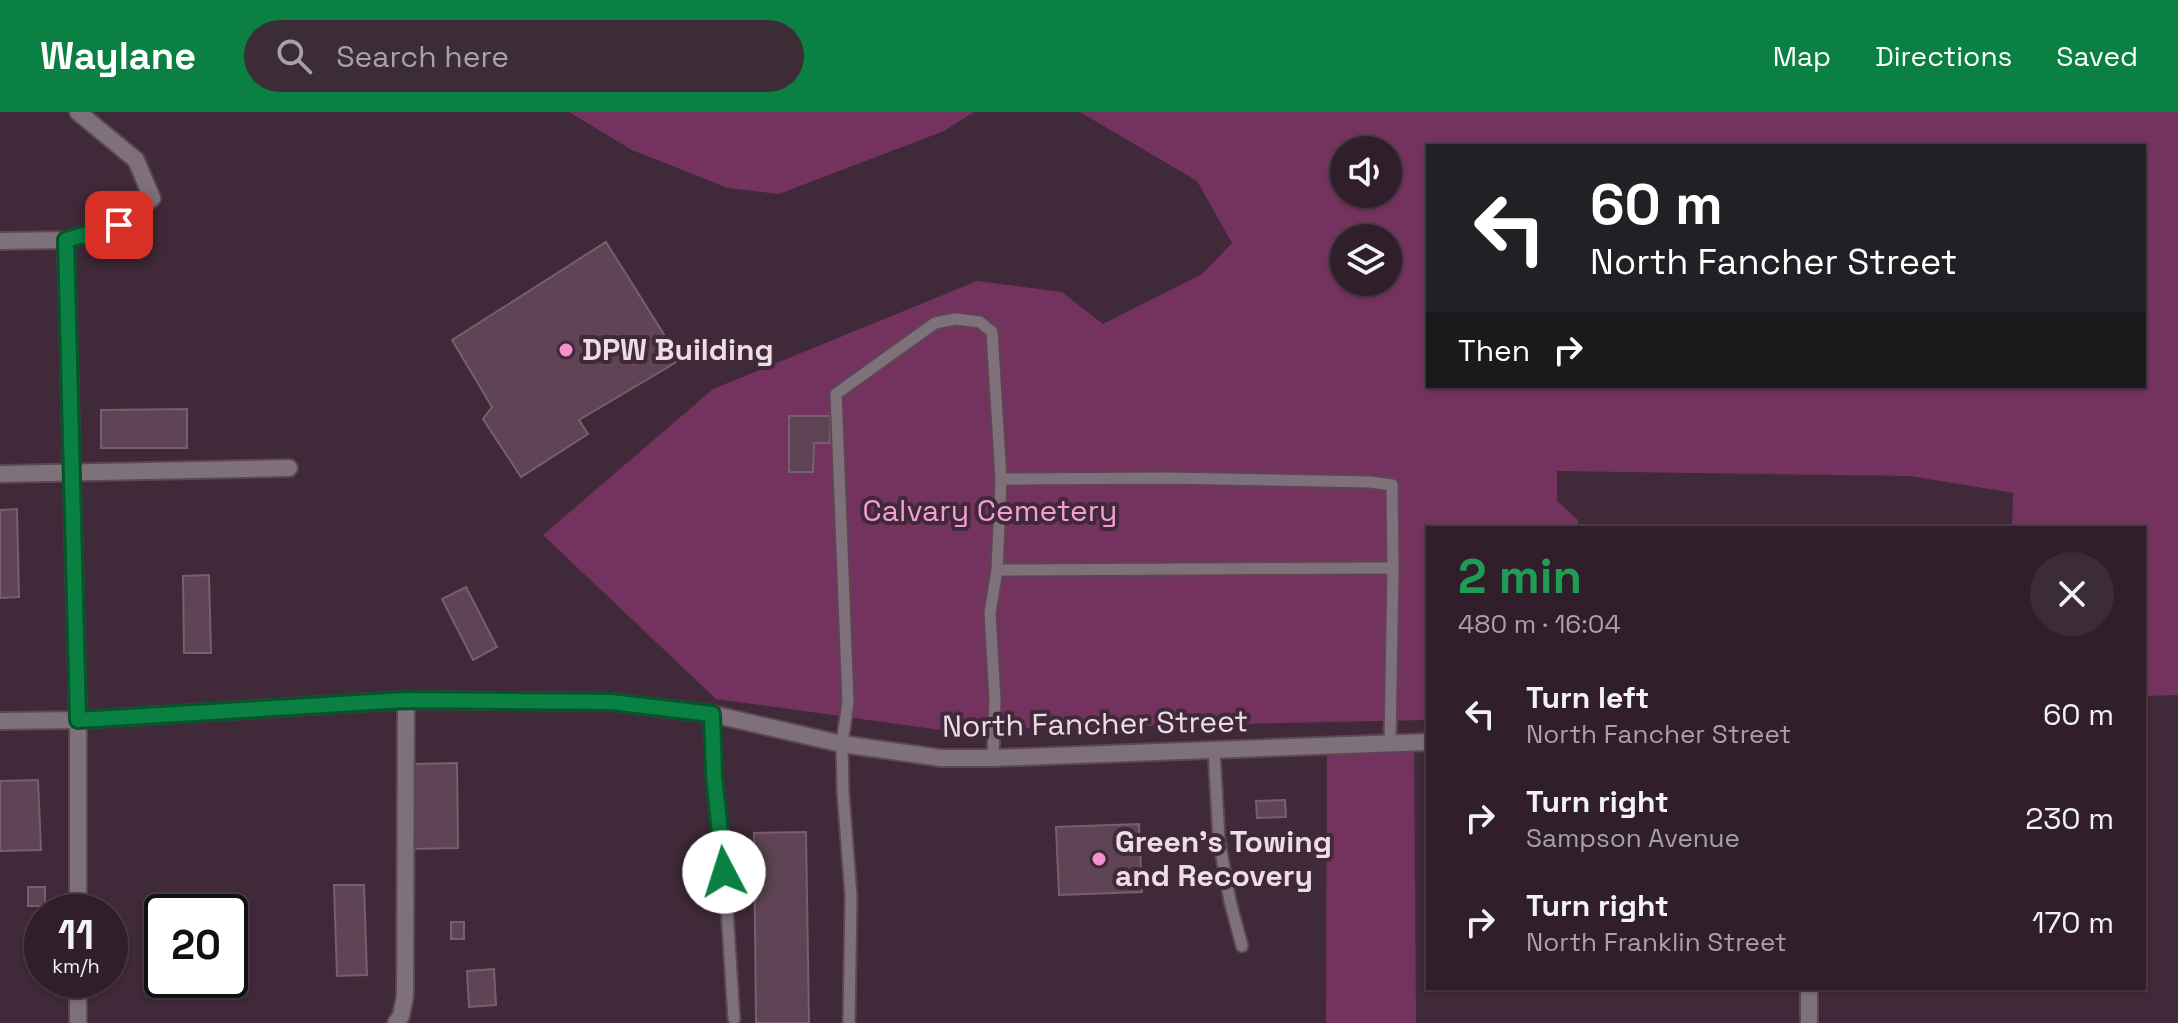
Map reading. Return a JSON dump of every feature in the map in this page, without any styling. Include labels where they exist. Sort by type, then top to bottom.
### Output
[{"type":"street","points":[[0,241],[66,240],[119,225],[152,198],[136,160],[78,112]]},
{"type":"street","points":[[66,240],[78,720],[78,894]]},
{"type":"street","points":[[0,474],[289,468]]},
{"type":"street","points":[[396,1023],[401,1016],[405,996],[406,700]]},
{"type":"street","name":"North Fancher Street","points":[[0,721],[78,720],[406,700],[611,702],[712,714],[842,744],[941,758],[1426,742]]},
{"type":"street","points":[[1809,990],[1809,1023]]},
{"type":"street","points":[[78,998],[78,1023]]},
{"type":"lane","points":[[849,1023],[851,896],[842,744],[848,702],[836,394],[935,323],[955,319],[980,322],[992,332],[1001,479],[997,570],[990,613],[995,699],[993,758]]},
{"type":"lane","points":[[1001,479],[1183,478],[1392,485],[1390,744]]},
{"type":"lane","points":[[997,570],[1393,568]]},
{"type":"lane","points":[[712,714],[734,1019]]},
{"type":"lane","points":[[1214,750],[1219,840],[1242,946]]},
{"type":"green space","points":[[569,112],[974,112],[944,131],[779,194],[728,188],[632,150]]},
{"type":"green space","name":"Calvary Cemetery","points":[[1080,112],[2178,112],[2178,695],[2146,696],[2146,526],[2012,526],[2013,493],[1910,476],[1557,471],[1557,501],[1578,520],[1578,526],[1426,526],[1426,720],[941,730],[716,699],[543,535],[713,389],[977,281],[1062,292],[1103,324],[1202,274],[1232,243],[1197,181]]},
{"type":"green space","points":[[1414,743],[1416,1023],[1326,1023],[1327,747]]},
{"type":"building","name":"DPW Building","points":[[606,242],[680,360],[579,420],[588,434],[521,477],[483,419],[492,407],[452,340]]},
{"type":"building","points":[[187,409],[187,448],[101,448],[101,410]]},
{"type":"building","points":[[789,416],[830,416],[830,443],[814,443],[813,472],[789,472]]},
{"type":"building","points":[[17,509],[19,597],[0,598],[0,510]]},
{"type":"building","points":[[209,575],[211,653],[184,653],[183,576]]},
{"type":"building","points":[[466,587],[497,647],[473,660],[442,599]]},
{"type":"building","points":[[457,763],[458,848],[410,849],[409,764]]},
{"type":"building","points":[[38,780],[41,850],[0,851],[0,781]]},
{"type":"building","points":[[1285,800],[1286,817],[1257,818],[1256,801]]},
{"type":"building","name":"Green's Towing and Recovery","points":[[1139,824],[1142,892],[1059,895],[1056,827]]},
{"type":"building","points":[[806,832],[809,1023],[756,1023],[754,833]]},
{"type":"building","points":[[334,885],[364,885],[367,975],[337,976]]},
{"type":"building","points":[[28,887],[45,887],[45,894],[28,894]]},
{"type":"building","points":[[451,922],[464,922],[464,939],[451,939]]},
{"type":"building","points":[[494,969],[496,1005],[469,1007],[467,971]]},
{"type":"place","name":"DPW Building","points":[[566,350]]},
{"type":"place","name":"Green's Towing and Recovery","points":[[1099,859]]},
{"type":"route","points":[[119,225],[66,240],[78,720],[406,700],[611,702],[712,714],[714,775],[724,872]]}]
